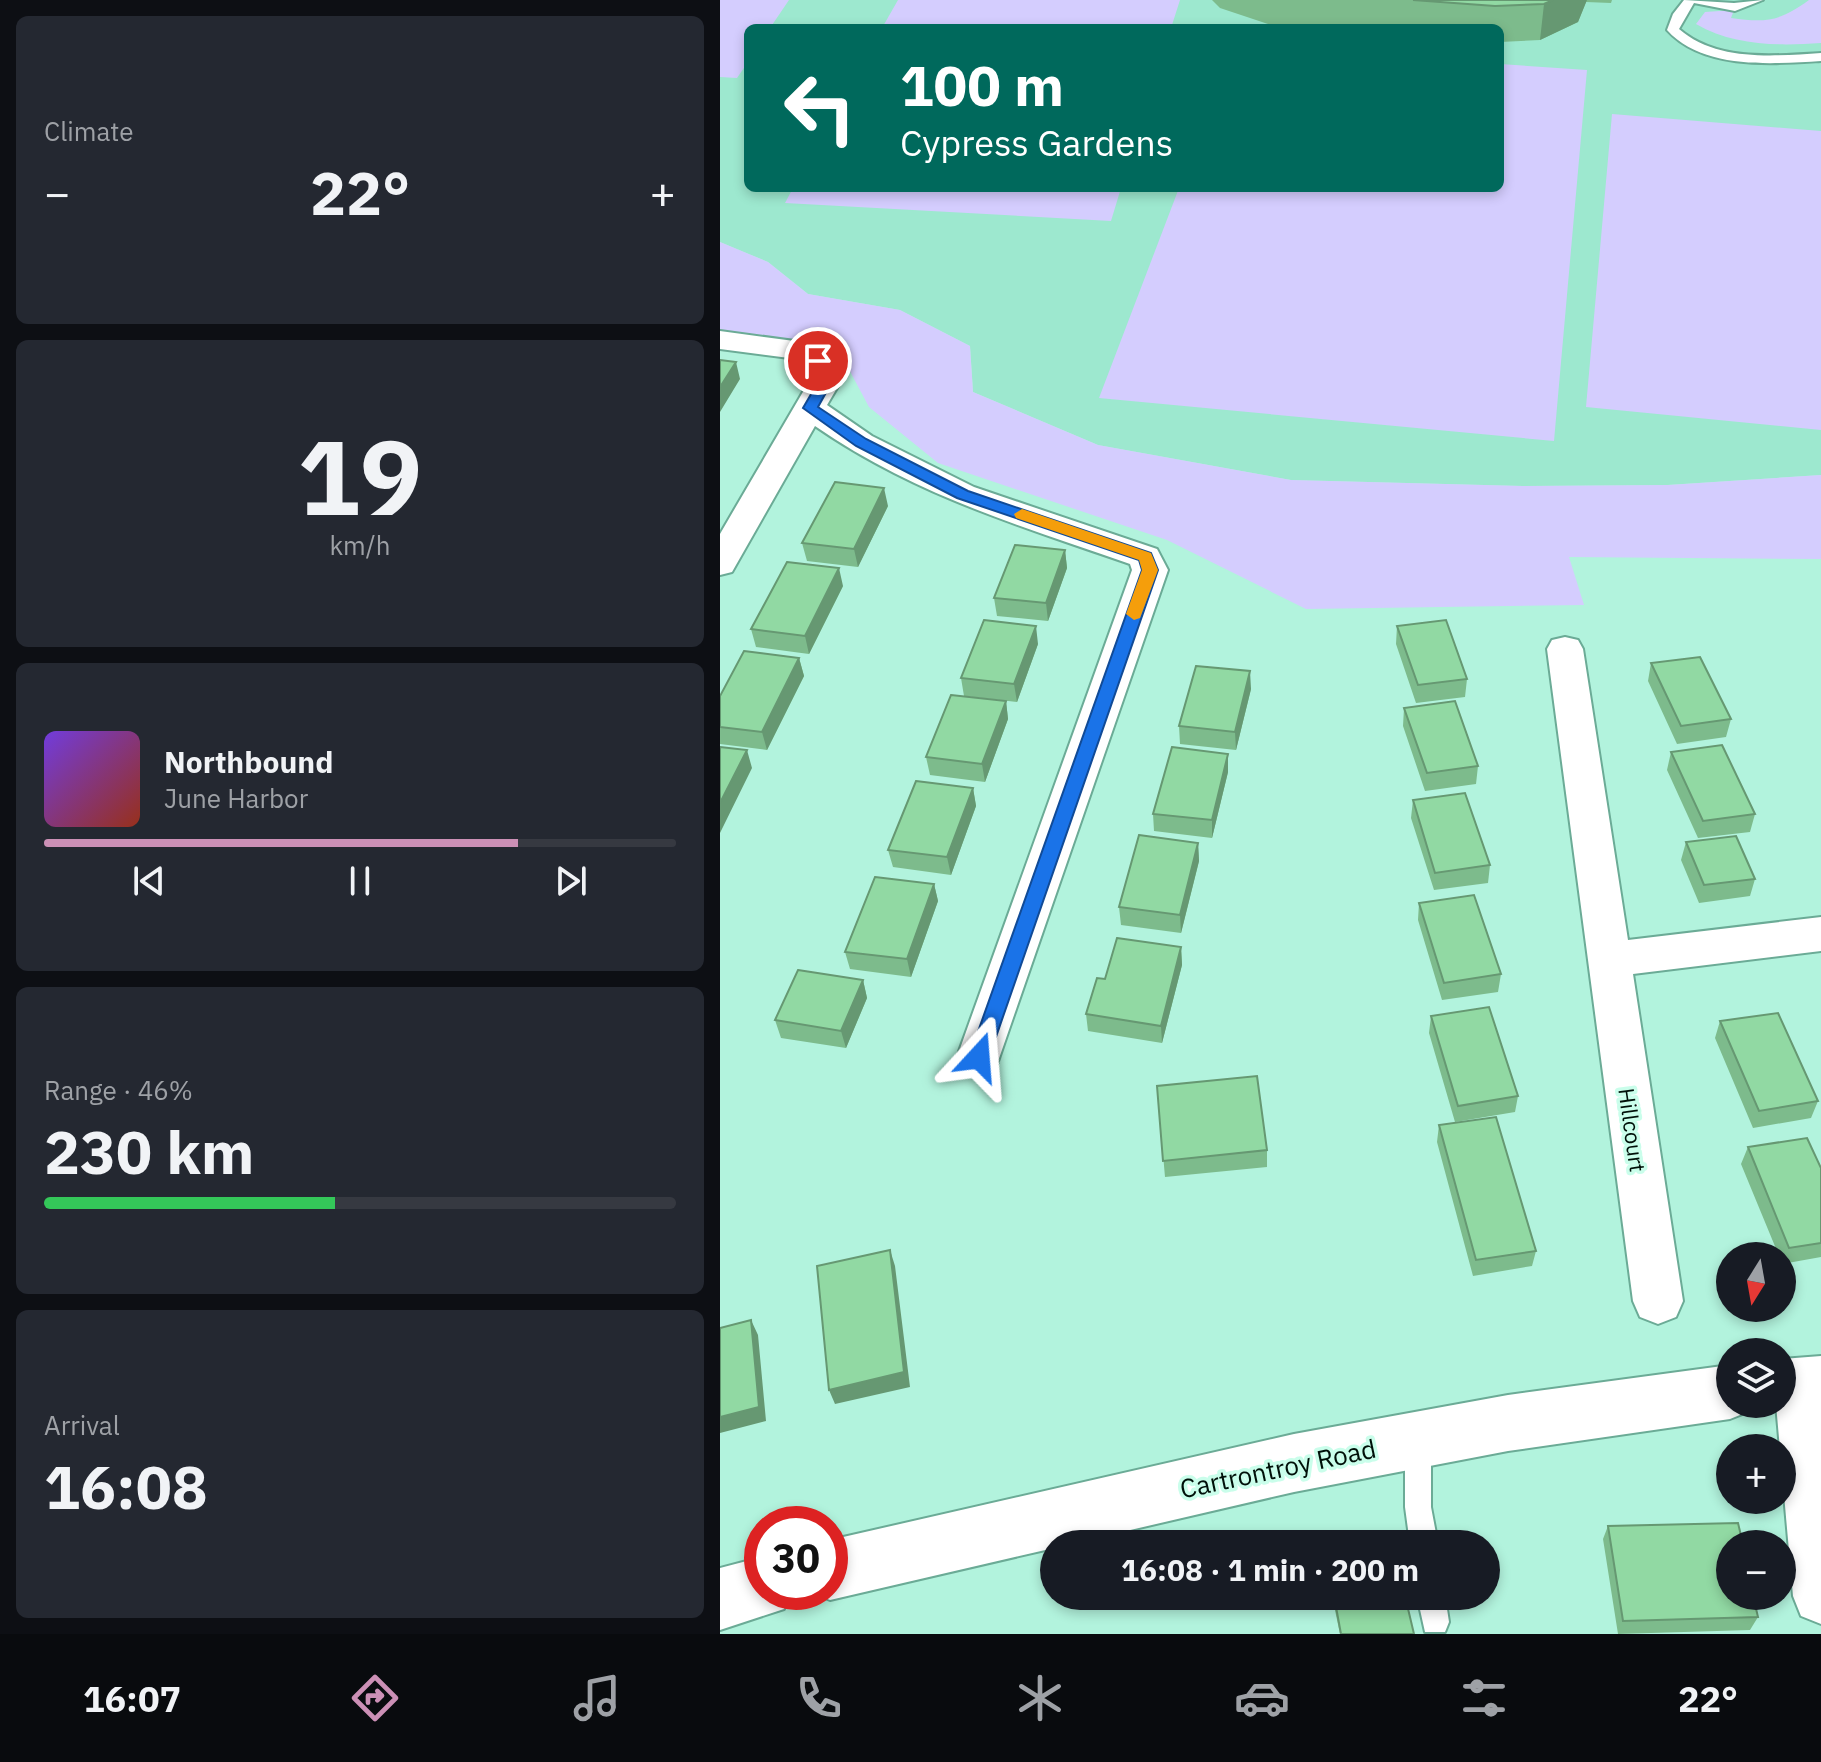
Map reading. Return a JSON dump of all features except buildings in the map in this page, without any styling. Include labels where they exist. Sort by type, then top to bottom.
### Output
[{"type":"street","points":[[720,340],[806,351],[831,371],[720,564]]},
{"type":"street","points":[[810,408],[861,443],[962,494],[1145,557],[1150,570],[979,1057]]},
{"type":"street","name":"Hillcourt","points":[[1565,649],[1658,1301]]},
{"type":"street","points":[[1607,960],[1821,934]]},
{"type":"street","points":[[1801,1384],[1821,1596]]},
{"type":"street","name":"Cartrontroy Road","points":[[848,1566],[1294,1463],[1613,1406],[1716,1394]]},
{"type":"street","points":[[720,1599],[744,1592]]},
{"type":"lane","points":[[1690,0],[1679,14],[1673,30],[1682,41],[1733,57],[1821,57]]},
{"type":"lane","points":[[1697,0],[1735,7],[1757,0]]},
{"type":"lane","points":[[1418,1441],[1418,1507],[1422,1530]]},
{"type":"shaded area","points":[[720,0],[1821,0],[1821,475],[1667,485],[1523,486],[1291,480],[1098,445],[973,392],[970,346],[900,310],[808,294],[768,262],[720,242]]},
{"type":"shaded area","points":[[720,0],[789,0],[773,24],[744,24],[744,68],[737,78],[720,77]]},
{"type":"shaded area","points":[[898,0],[1180,0],[1172,24],[884,24]]},
{"type":"shaded area","points":[[1809,0],[1821,0],[1821,43],[1757,43],[1726,37],[1696,24],[1705,12],[1734,10],[1731,18],[1773,19]]},
{"type":"shaded area","points":[[1504,64],[1587,70],[1554,441],[1099,398],[1177,192],[1504,192]]},
{"type":"shaded area","points":[[1612,114],[1821,131],[1821,430],[1586,407]]},
{"type":"shaded area","points":[[791,192],[1120,192],[1111,221],[785,203]]},
{"type":"shaded area","points":[[720,242],[768,262],[808,294],[900,310],[970,346],[973,392],[1098,445],[1291,480],[1523,486],[1668,485],[1821,475],[1821,559],[1569,557],[1584,605],[1306,609],[1167,540],[938,463],[869,407],[837,347],[720,332]]},
{"type":"slow traffic","points":[[1022,514],[1145,557],[1150,570],[1134,614]]},
{"type":"route","points":[[818,361],[831,371],[810,408],[861,443],[962,494],[1145,557],[1150,570],[979,1057]]}]
